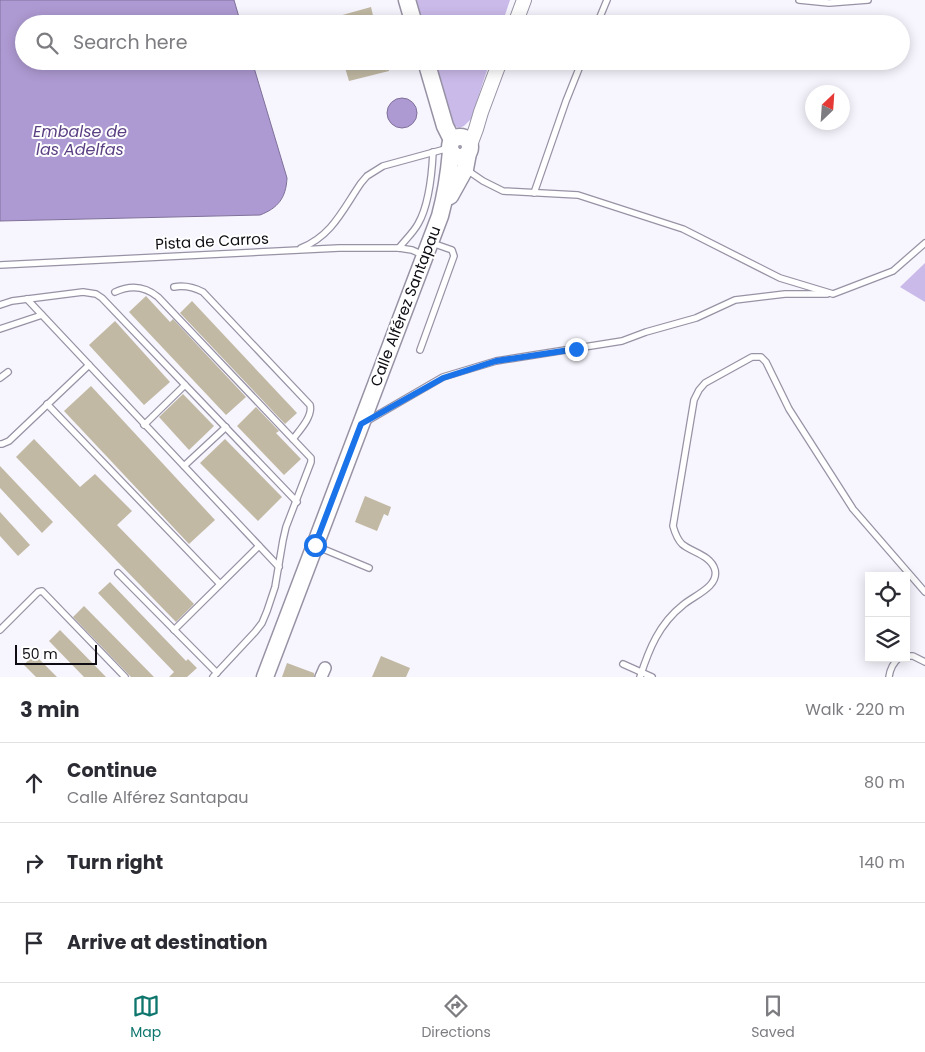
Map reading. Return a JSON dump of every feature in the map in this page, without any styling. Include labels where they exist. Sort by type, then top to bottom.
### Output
[{"type":"main road","points":[[407,0],[411,15]]},
{"type":"main road","points":[[429,70],[445,126],[456,149]]},
{"type":"main road","name":"Calle Alférez Santapau","points":[[265,677],[440,216],[456,149]]},
{"type":"main road","name":"Calle Alférez Santapau","points":[[440,216],[456,149]]},
{"type":"street","points":[[518,15],[524,0]]},
{"type":"street","name":"Calle Alférez Santapau","points":[[456,149],[476,129],[480,112],[496,70]]},
{"type":"lane","points":[[601,15],[607,0]]},
{"type":"lane","points":[[799,0],[829,3],[868,0]]},
{"type":"lane","points":[[534,192],[578,70]]},
{"type":"lane","points":[[456,149],[484,181],[503,191],[578,195],[684,229],[780,278],[834,294]]},
{"type":"lane","points":[[399,248],[418,224],[425,210],[432,173],[456,149]]},
{"type":"lane","points":[[297,250],[317,240],[330,229],[360,183],[374,170],[394,162],[456,149]]},
{"type":"lane","points":[[361,424],[443,378],[496,361],[622,341],[696,318],[735,300],[785,294],[834,294],[893,271],[925,243]]},
{"type":"lane","name":"Pista de Carros","points":[[0,265],[339,248],[452,250],[454,256],[420,350]]},
{"type":"lane","points":[[174,287],[187,286],[202,292],[310,405],[311,410],[308,417],[293,439]]},
{"type":"lane","points":[[115,292],[127,287],[140,288],[152,292],[158,297],[310,455],[311,460],[284,534],[275,587],[262,623],[215,675],[118,573]]},
{"type":"lane","points":[[0,305],[12,301],[83,292],[96,294],[108,303],[297,502]]},
{"type":"lane","points":[[27,299],[279,568]]},
{"type":"lane","points":[[0,329],[42,315]]},
{"type":"lane","points":[[640,674],[650,646],[664,625],[684,604],[706,589],[715,575],[711,562],[682,544],[676,536],[673,521],[694,400],[705,383],[752,357],[761,358],[766,362],[788,409],[853,508],[925,592]]},
{"type":"lane","points":[[0,444],[9,441],[89,365]]},
{"type":"lane","points":[[0,378],[8,372]]},
{"type":"lane","points":[[144,424],[185,385]]},
{"type":"lane","points":[[47,404],[220,584]]},
{"type":"lane","points":[[184,466],[226,427]]},
{"type":"lane","points":[[315,545],[369,568]]},
{"type":"lane","points":[[174,630],[259,546]]},
{"type":"lane","points":[[0,630],[38,592],[42,591],[125,677]]},
{"type":"lane","points":[[910,657],[925,662]]},
{"type":"lane","points":[[889,677],[895,662]]},
{"type":"lane","points":[[623,664],[640,674],[652,677]]},
{"type":"shaded area","points":[[416,0],[510,0],[505,15],[420,15]]},
{"type":"shaded area","points":[[437,70],[487,70],[471,119],[459,128],[451,120]]},
{"type":"shaded area","points":[[925,263],[925,302],[900,287]]},
{"type":"water","name":"Embalse de las Adelfas","points":[[0,0],[234,0],[238,15],[15,15],[15,70],[255,70],[287,178],[283,197],[272,209],[260,215],[0,221]]},
{"type":"water","points":[[402,98],[413,102],[417,113],[413,124],[402,128],[391,124],[387,113],[391,102]]},
{"type":"building","points":[[371,7],[373,15],[342,15]]},
{"type":"building","points":[[346,70],[389,70],[389,71],[349,81]]},
{"type":"building","points":[[146,296],[170,322],[173,319],[246,397],[226,415],[129,312]]},
{"type":"building","points":[[192,301],[297,413],[285,424],[180,313]]},
{"type":"building","points":[[115,321],[170,382],[144,405],[89,345]]},
{"type":"building","points":[[91,386],[215,520],[189,544],[64,411]]},
{"type":"building","points":[[183,394],[214,426],[189,450],[159,417]]},
{"type":"building","points":[[256,407],[279,431],[276,433],[301,459],[284,475],[237,426]]},
{"type":"building","points":[[34,439],[80,487],[95,474],[132,511],[117,525],[194,604],[176,622],[16,457]]},
{"type":"building","points":[[225,439],[282,497],[258,521],[200,463]]},
{"type":"building","points":[[0,466],[53,522],[42,533],[0,488]]},
{"type":"building","points":[[365,496],[391,507],[388,516],[384,514],[377,531],[355,522]]},
{"type":"building","points":[[0,512],[30,545],[18,556],[0,536]]},
{"type":"building","points":[[110,582],[186,661],[188,659],[197,668],[187,677],[169,677],[174,672],[98,593]]},
{"type":"building","points":[[84,606],[154,677],[131,677],[129,675],[73,617]]},
{"type":"building","points":[[60,630],[106,677],[84,677],[49,641]]},
{"type":"building","points":[[34,654],[57,677],[36,677],[24,665]]},
{"type":"building","points":[[381,656],[410,668],[406,677],[372,677]]},
{"type":"building","points":[[287,663],[314,673],[314,677],[282,677]]},
{"type":"route","points":[[315,545],[361,424],[443,378],[496,361],[576,349]]}]
